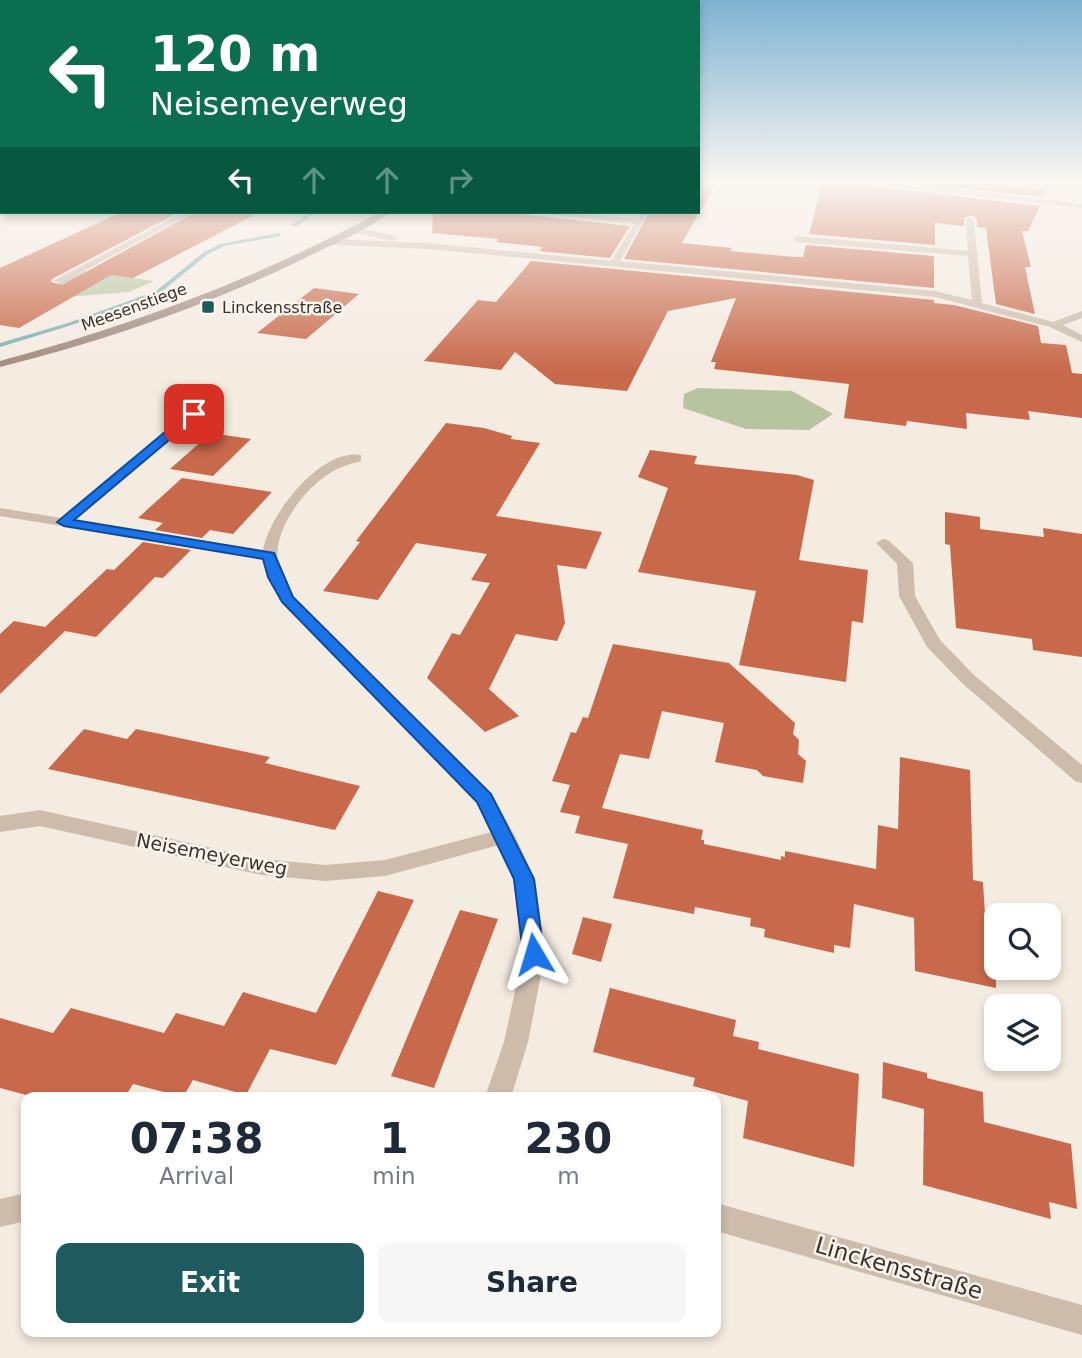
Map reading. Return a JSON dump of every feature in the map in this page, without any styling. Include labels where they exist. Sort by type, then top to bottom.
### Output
[{"type":"street","points":[[58,281],[128,244]]},
{"type":"street","name":"Meesenstiege","points":[[0,364],[71,345],[160,316],[326,244]]},
{"type":"street","points":[[389,244],[935,294],[1054,325],[1082,338]]},
{"type":"street","points":[[421,244],[428,246]]},
{"type":"street","points":[[614,263],[626,244]]},
{"type":"street","points":[[860,244],[973,254]]},
{"type":"street","points":[[972,244],[977,303]]},
{"type":"street","points":[[1054,325],[1082,314]]},
{"type":"street","points":[[64,522],[213,398]]},
{"type":"street","points":[[356,458],[323,471],[302,493],[281,521],[270,556],[275,577],[287,599],[484,799],[505,836],[524,879],[534,954],[516,1042],[500,1092]]},
{"type":"street","points":[[0,512],[270,556]]},
{"type":"street","points":[[883,543],[905,563],[907,596],[933,643],[968,679],[1082,776]]},
{"type":"street","name":"Neisemeyerweg","points":[[0,824],[40,818],[262,867],[324,873],[385,868],[505,836]]},
{"type":"street","points":[[0,1213],[21,1208]]},
{"type":"street","name":"Linckensstraße","points":[[721,1218],[1082,1320]]},
{"type":"green space","points":[[84,271],[154,281],[129,292],[42,299],[56,284]]},
{"type":"green space","points":[[698,388],[792,391],[833,414],[809,430],[746,429],[683,408],[684,394]]},
{"type":"building","points":[[51,244],[118,244],[52,279],[51,282],[62,285],[137,244],[198,244],[133,278],[111,275],[19,328],[0,325],[0,268]]},
{"type":"building","points":[[518,244],[619,244],[610,258],[539,251],[543,247]]},
{"type":"building","points":[[632,244],[696,244],[732,248],[730,251],[795,257],[803,257],[806,245],[934,256],[934,288],[624,259]]},
{"type":"building","points":[[988,244],[1025,244],[1031,267],[1025,267],[1035,314],[996,304]]},
{"type":"building","points":[[531,261],[934,300],[934,303],[954,305],[1038,326],[1041,343],[1066,345],[1072,373],[1082,374],[1082,418],[1028,411],[1030,420],[966,413],[967,429],[907,421],[906,426],[844,418],[849,384],[714,369],[716,362],[711,362],[736,298],[668,311],[627,391],[555,384],[515,352],[501,370],[424,361],[478,300],[496,302]]},
{"type":"building","points":[[314,288],[359,294],[306,339],[257,333]]},
{"type":"building","points":[[446,423],[484,428],[512,436],[511,439],[540,443],[496,516],[602,532],[586,569],[557,565],[565,623],[557,641],[516,634],[489,689],[519,716],[485,732],[427,678],[452,633],[460,635],[490,583],[471,580],[487,554],[416,543],[378,600],[323,591],[360,542],[356,541]]},
{"type":"building","points":[[211,433],[251,439],[213,476],[170,469]]},
{"type":"building","points":[[650,450],[697,456],[694,464],[797,475],[814,480],[799,560],[868,570],[863,623],[852,621],[846,682],[739,665],[756,591],[638,572],[668,488],[638,477]]},
{"type":"building","points":[[182,478],[272,492],[233,534],[210,530],[202,538],[155,530],[163,523],[138,518]]},
{"type":"building","points":[[945,512],[980,517],[980,529],[1044,537],[1043,528],[1082,534],[1082,657],[1033,650],[1032,639],[956,628],[950,545],[945,544]]},
{"type":"building","points":[[143,542],[191,550],[163,578],[155,577],[96,637],[65,631],[0,694],[0,634],[14,621],[45,627],[107,569],[114,570]]},
{"type":"building","points":[[613,644],[729,663],[795,723],[793,734],[799,740],[798,754],[806,761],[803,783],[763,776],[757,770],[715,762],[724,723],[662,711],[649,759],[620,754],[602,808],[703,830],[701,840],[704,840],[704,844],[781,860],[781,856],[785,857],[785,851],[876,869],[878,825],[898,829],[900,757],[970,770],[973,880],[983,882],[984,980],[996,980],[996,988],[915,971],[914,918],[854,904],[850,948],[834,945],[834,953],[764,937],[765,929],[750,926],[751,918],[695,907],[694,914],[613,898],[628,844],[575,833],[580,816],[560,812],[570,785],[552,781],[571,732],[576,733],[583,717],[588,718]]},
{"type":"building","points":[[84,729],[127,739],[136,729],[270,757],[265,763],[360,786],[335,830],[48,769]]},
{"type":"building","points":[[378,891],[414,900],[336,1065],[270,1049],[248,1092],[235,1092],[193,1080],[186,1092],[164,1092],[133,1084],[128,1092],[21,1094],[0,1088],[0,1018],[53,1033],[71,1008],[164,1033],[176,1013],[224,1026],[243,992],[316,1013]]},
{"type":"building","points":[[460,910],[498,919],[434,1088],[391,1076]]},
{"type":"building","points":[[583,917],[612,924],[601,962],[572,954]]},
{"type":"building","points":[[610,988],[736,1020],[733,1036],[759,1042],[758,1049],[859,1074],[854,1167],[743,1138],[748,1101],[693,1086],[695,1078],[593,1052]]},
{"type":"building","points":[[883,1062],[927,1073],[927,1078],[983,1092],[984,1122],[1071,1144],[1077,1209],[1049,1202],[1051,1219],[923,1185],[924,1109],[882,1098]]},
{"type":"waterway","points":[[0,345],[70,324],[158,292],[206,253],[227,244]]},
{"type":"place","name":"Linckensstraße","points":[[208,307]]},
{"type":"route","points":[[194,414],[64,522],[270,556],[275,577],[287,599],[484,799],[505,836],[524,879],[534,954]]}]
